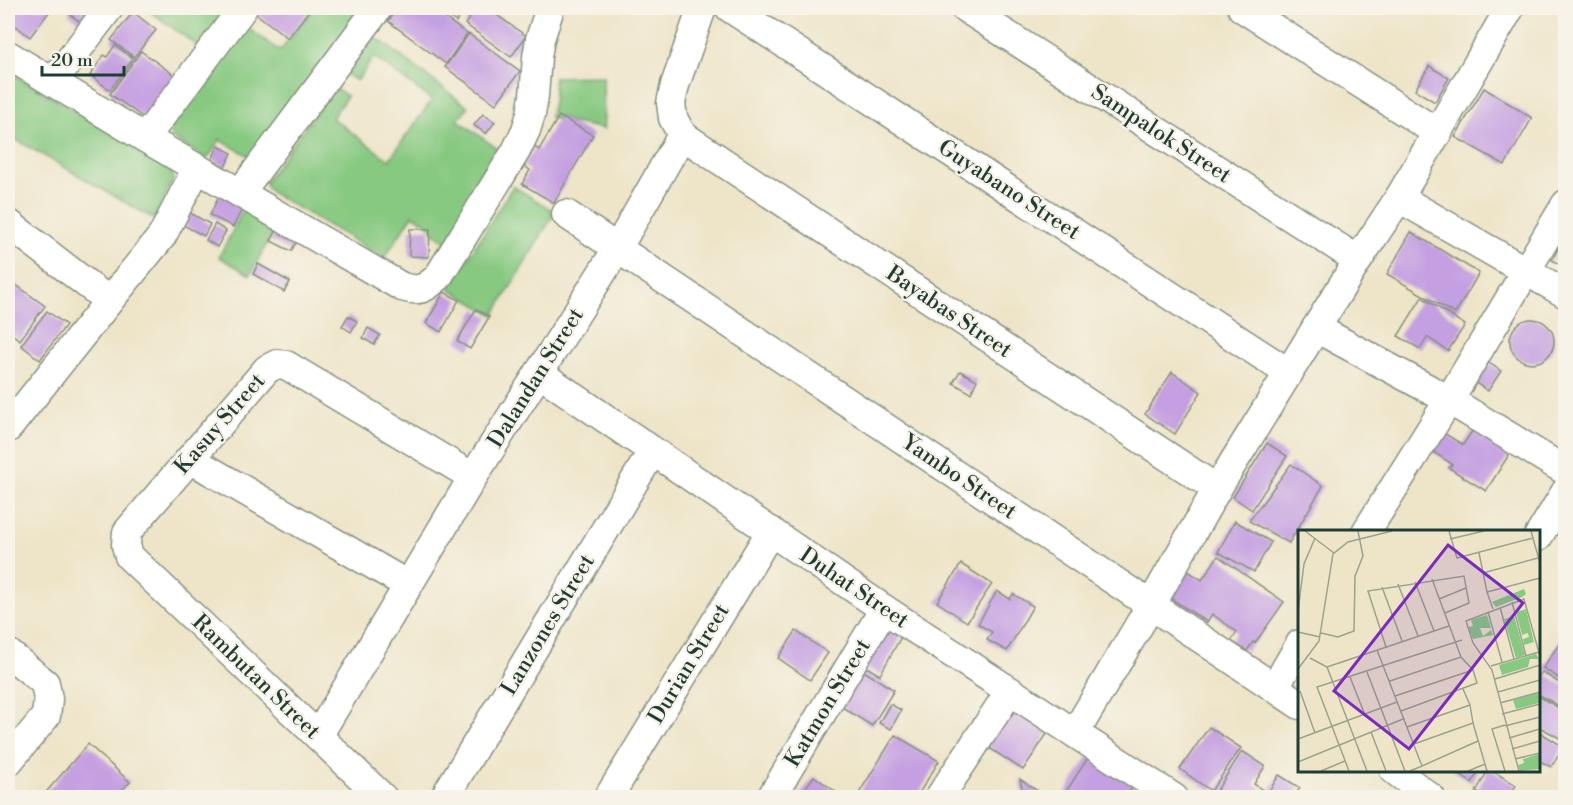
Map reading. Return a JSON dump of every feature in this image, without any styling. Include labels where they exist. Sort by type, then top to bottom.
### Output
[{"type":"street","points":[[53,82],[109,8]]},
{"type":"street","points":[[145,138],[243,8]]},
{"type":"street","points":[[240,193],[378,8]]},
{"type":"street","points":[[8,55],[145,138],[402,287],[421,289],[438,277],[516,151],[526,130],[534,96],[540,39],[550,8]]},
{"type":"street","points":[[682,135],[673,118],[671,103],[702,8]]},
{"type":"street","name":"Guyabano Street","points":[[729,8],[1289,373]]},
{"type":"street","name":"Sampalok Street","points":[[965,8],[1358,260]]},
{"type":"street","points":[[1242,8],[1438,133]]},
{"type":"street","points":[[1075,733],[1217,489],[1358,260],[1399,198],[1510,8]]},
{"type":"street","name":"Dalandan Street","points":[[318,736],[473,477],[617,249],[682,135]]},
{"type":"street","name":"Bayabas Street","points":[[682,135],[1217,489]]},
{"type":"street","points":[[8,428],[162,236],[197,168]]},
{"type":"street","points":[[1399,198],[1566,294]]},
{"type":"street","points":[[1367,530],[1449,400],[1566,204]]},
{"type":"street","name":"Yambo Street","points":[[566,214],[1298,704]]},
{"type":"street","points":[[8,223],[109,301]]},
{"type":"street","points":[[1316,328],[1449,400],[1566,471]]},
{"type":"street","name":"Kasuy Street","points":[[129,556],[126,545],[127,532],[267,369],[277,364],[286,365],[473,477]]},
{"type":"street","name":"Duhat Street","points":[[539,373],[884,609],[1174,798]]},
{"type":"street","name":"Lanzones Street","points":[[444,798],[652,452]]},
{"type":"street","points":[[190,459],[408,585]]},
{"type":"street","points":[[1540,535],[1566,491]]},
{"type":"street","name":"Durian Street","points":[[608,798],[771,531]]},
{"type":"street","name":"Rambutan Street","points":[[129,556],[382,798]]},
{"type":"street","name":"Katmon Street","points":[[771,798],[884,609]]},
{"type":"street","points":[[1275,687],[1298,647]]},
{"type":"street","points":[[8,653],[45,683],[48,699],[46,716],[8,762]]},
{"type":"street","points":[[939,798],[1010,691]]},
{"type":"street","points":[[1398,772],[1431,798]]},
{"type":"green space","points":[[145,8],[232,8],[202,49]]},
{"type":"green space","points":[[314,8],[362,8],[253,158],[220,140],[207,159],[172,138],[170,128],[245,26],[280,51]]},
{"type":"green space","points":[[374,36],[468,107],[458,120],[503,153],[447,243],[434,233],[431,226],[413,215],[384,258],[272,193],[265,182],[334,88],[347,96],[332,118],[389,160],[432,100],[374,57],[357,81],[345,73]]},
{"type":"green space","points":[[8,71],[172,169],[173,180],[154,219],[8,135]]},
{"type":"green space","points":[[603,76],[604,129],[570,122],[559,116],[557,119],[550,118],[554,77]]},
{"type":"green space","points":[[513,186],[555,212],[494,315],[449,289]]},
{"type":"green space","points":[[245,207],[277,225],[250,275],[219,257]]},
{"type":"building","points":[[8,8],[52,8],[30,37],[8,20]]},
{"type":"building","points":[[72,8],[91,8],[80,22],[68,13]]},
{"type":"building","points":[[260,8],[311,8],[288,38],[255,13]]},
{"type":"building","points":[[398,8],[431,8],[467,34],[446,64],[388,21]]},
{"type":"building","points":[[436,8],[467,8],[456,22]]},
{"type":"building","points":[[477,8],[487,8],[526,36],[511,57],[465,24]]},
{"type":"building","points":[[133,12],[156,30],[134,57],[111,40]]},
{"type":"building","points":[[469,34],[520,71],[496,104],[445,67]]},
{"type":"building","points":[[115,45],[133,59],[110,90],[90,75],[104,55],[107,57]]},
{"type":"building","points":[[141,51],[178,78],[147,120],[110,94]]},
{"type":"building","points":[[1429,66],[1449,78],[1435,102],[1415,90]]},
{"type":"building","points":[[1484,88],[1532,118],[1505,165],[1455,137]]},
{"type":"building","points":[[483,114],[495,122],[486,134],[474,125]]},
{"type":"building","points":[[559,116],[593,135],[554,203],[522,184],[530,170],[524,166],[535,147],[539,150]]},
{"type":"building","points":[[218,146],[232,153],[225,167],[212,160]]},
{"type":"building","points":[[220,194],[244,205],[233,227],[210,215]]},
{"type":"building","points":[[190,213],[210,224],[204,236],[183,225]]},
{"type":"building","points":[[215,224],[226,231],[217,247],[206,240]]},
{"type":"building","points":[[410,229],[430,229],[429,257],[409,256]]},
{"type":"building","points":[[277,230],[297,241],[291,251],[271,241]]},
{"type":"building","points":[[1411,232],[1479,273],[1455,314],[1387,274]]},
{"type":"building","points":[[1566,234],[1566,268],[1552,260]]},
{"type":"building","points":[[258,264],[290,282],[284,292],[253,274]]},
{"type":"building","points":[[8,279],[45,306],[20,340],[8,331]]},
{"type":"building","points":[[444,292],[459,300],[441,332],[426,323]]},
{"type":"building","points":[[1422,297],[1465,325],[1448,351],[1427,337],[1420,349],[1398,336]]},
{"type":"building","points":[[476,309],[489,317],[470,349],[457,341]]},
{"type":"building","points":[[47,311],[66,325],[40,360],[21,345]]},
{"type":"building","points":[[348,316],[357,321],[351,332],[342,326]]},
{"type":"building","points":[[1532,319],[1547,326],[1554,341],[1547,356],[1532,363],[1517,356],[1510,341],[1517,326]]},
{"type":"building","points":[[368,328],[380,335],[374,345],[363,338]]},
{"type":"building","points":[[1486,361],[1501,371],[1488,391],[1474,382]]},
{"type":"building","points":[[960,371],[977,380],[971,393],[953,383]]},
{"type":"building","points":[[1172,372],[1201,392],[1175,434],[1145,414]]},
{"type":"building","points":[[1472,431],[1510,453],[1486,491],[1449,468],[1452,464],[1430,450],[1442,432],[1463,445]]},
{"type":"building","points":[[1267,443],[1287,456],[1252,510],[1233,497]]},
{"type":"building","points":[[1291,464],[1323,486],[1289,543],[1249,521]]},
{"type":"building","points":[[1235,521],[1271,542],[1254,572],[1218,552]]},
{"type":"building","points":[[1218,556],[1284,602],[1247,651],[1231,641],[1237,632],[1212,614],[1207,622],[1170,598],[1188,571],[1202,580]]},
{"type":"building","points":[[961,564],[992,584],[967,622],[937,602]]},
{"type":"building","points":[[997,591],[1010,599],[1013,594],[1033,606],[1007,651],[987,640],[992,632],[978,624]]},
{"type":"building","points":[[884,622],[903,633],[880,675],[861,664]]},
{"type":"building","points":[[796,631],[828,653],[810,680],[778,658]]},
{"type":"building","points":[[1566,633],[1566,683],[1543,668]]},
{"type":"building","points":[[859,668],[894,690],[872,726],[837,704]]},
{"type":"building","points":[[1542,672],[1566,687],[1566,710],[1540,695]]},
{"type":"building","points":[[1540,697],[1566,712],[1566,735],[1563,740],[1540,727]]},
{"type":"building","points":[[1011,702],[1051,728],[1023,770],[983,744]]},
{"type":"building","points":[[890,704],[901,710],[891,729],[879,723]]},
{"type":"building","points":[[1209,727],[1241,748],[1211,791],[1180,769]]},
{"type":"building","points":[[1540,732],[1564,747],[1551,767],[1540,761]]},
{"type":"building","points":[[895,735],[939,761],[916,798],[856,798]]},
{"type":"building","points":[[88,744],[130,782],[114,798],[41,798]]},
{"type":"building","points":[[1242,751],[1265,766],[1254,784],[1264,791],[1261,798],[1212,798]]},
{"type":"building","points":[[1089,756],[1134,785],[1125,798],[1062,798]]},
{"type":"building","points":[[1455,772],[1478,772],[1472,783]]},
{"type":"building","points":[[1487,772],[1494,772],[1516,785],[1509,798],[1487,798],[1476,792]]},
{"type":"building","points":[[1279,775],[1300,788],[1293,798],[1265,798]]},
{"type":"building","points":[[814,776],[844,798],[798,798]]},
{"type":"building","points":[[1020,779],[1048,798],[1024,798]]}]
